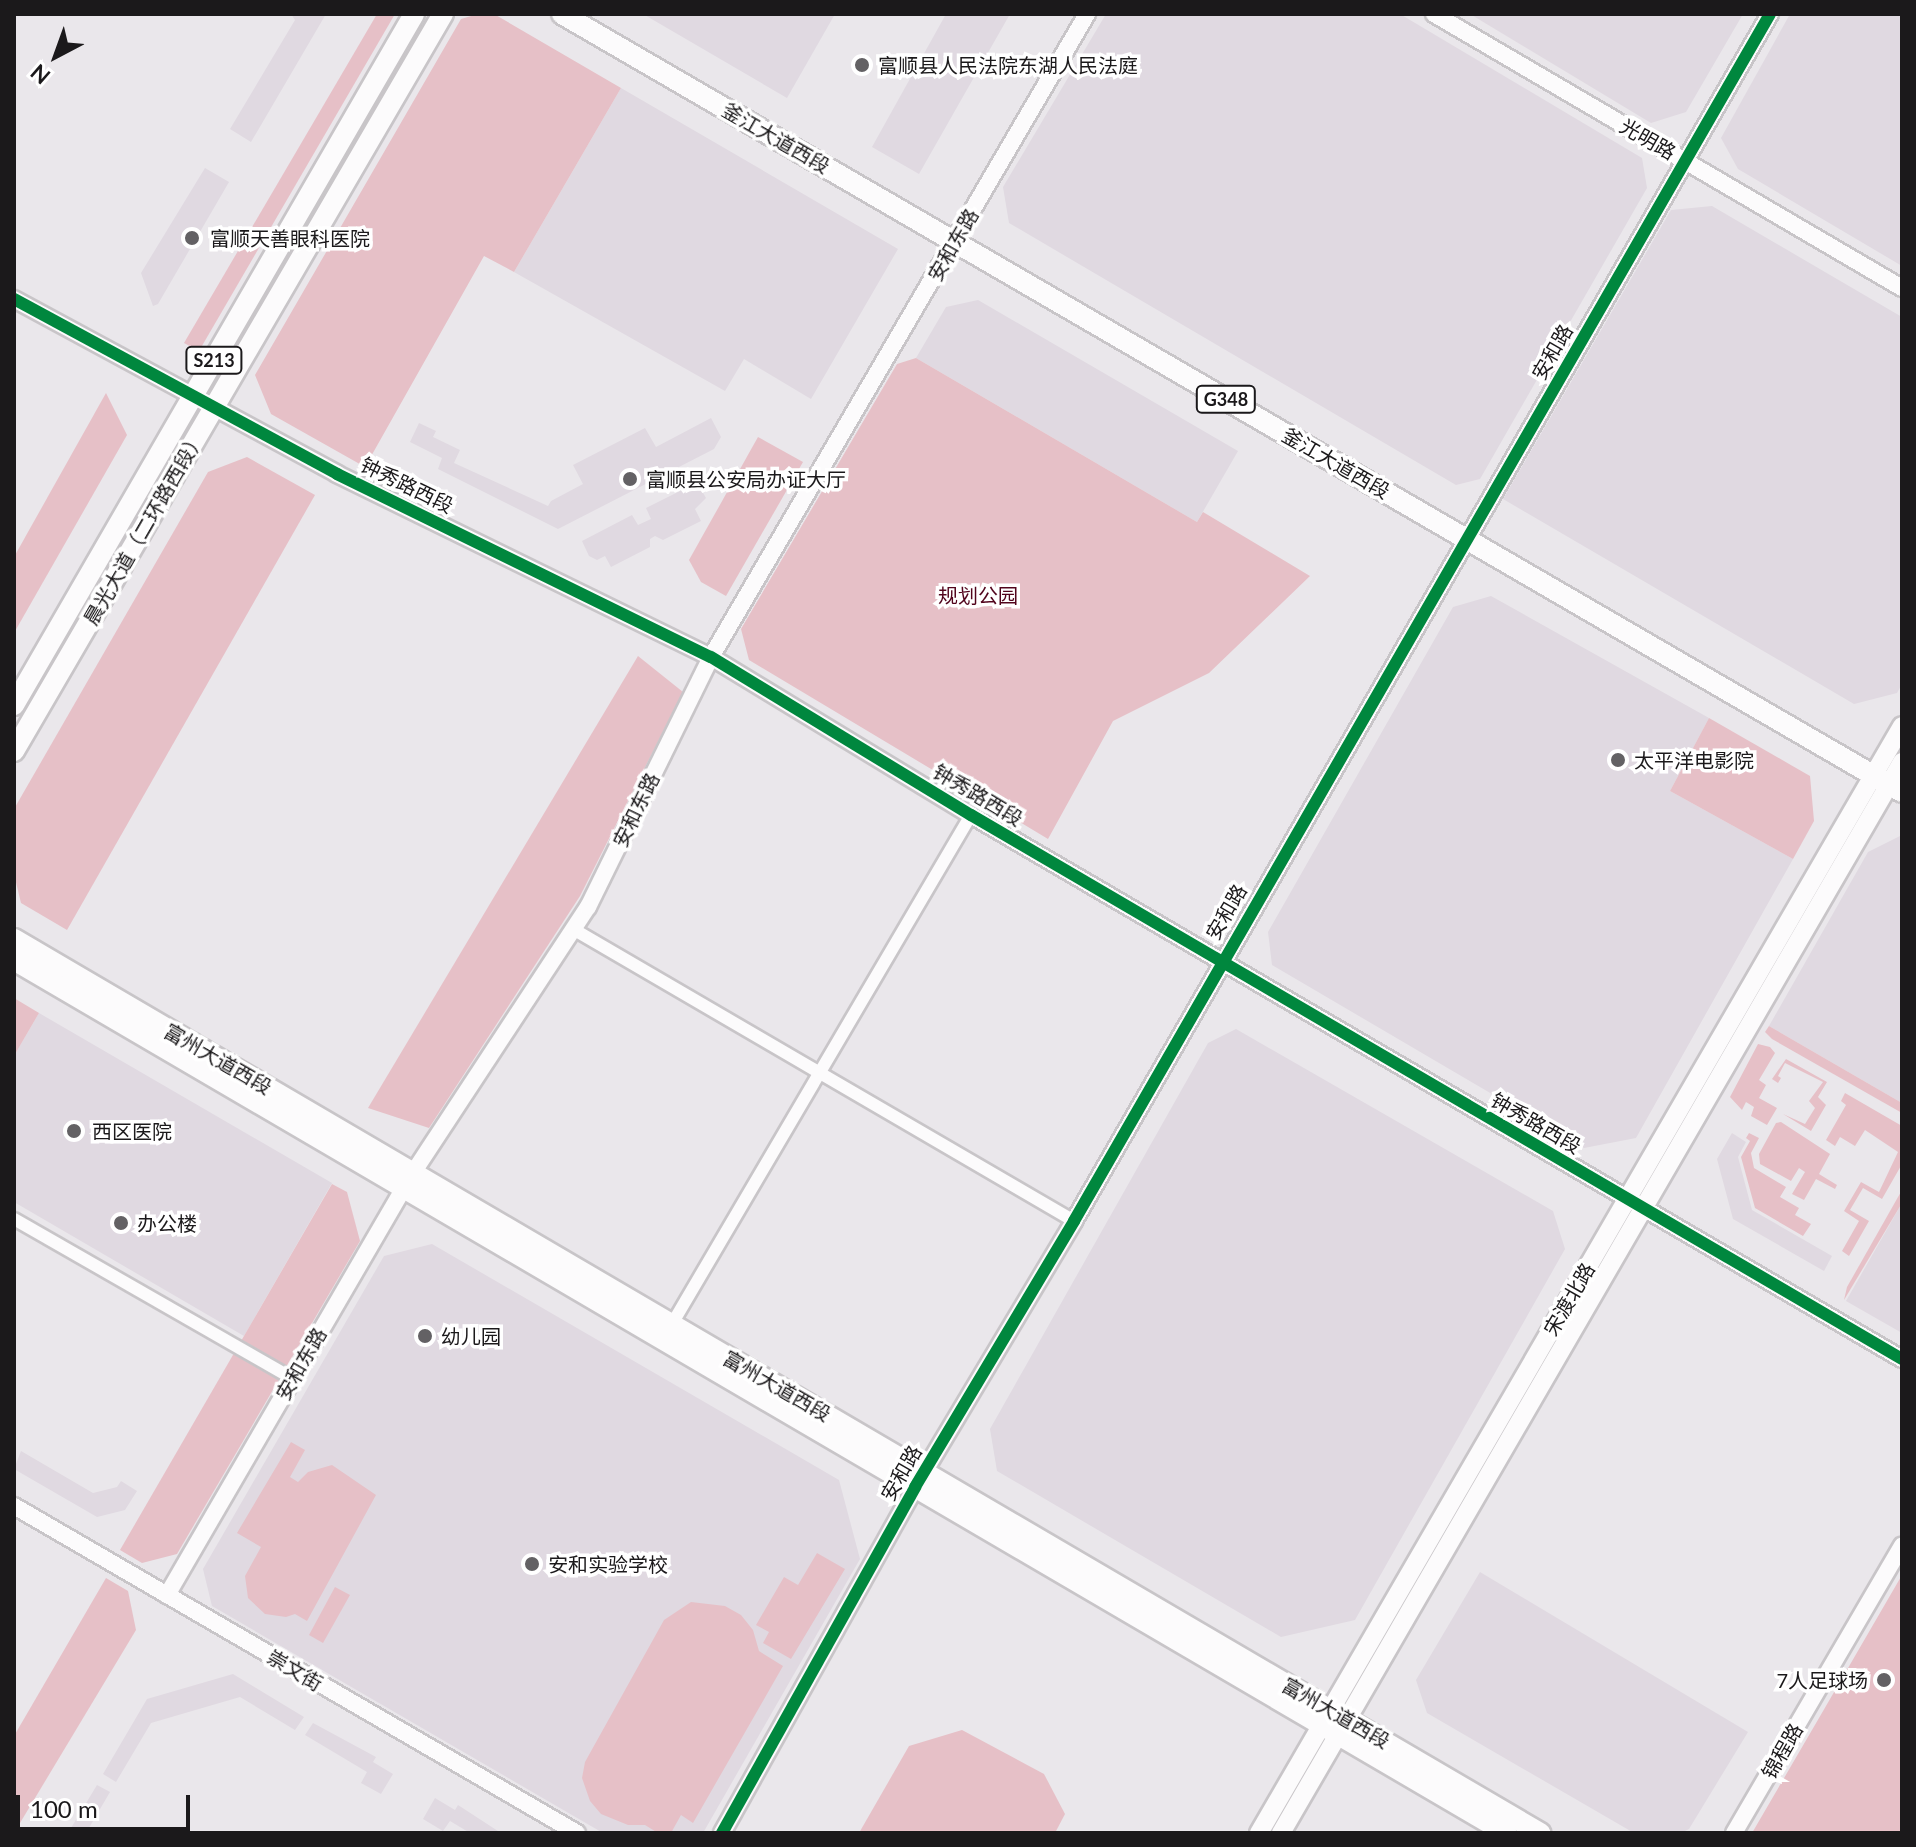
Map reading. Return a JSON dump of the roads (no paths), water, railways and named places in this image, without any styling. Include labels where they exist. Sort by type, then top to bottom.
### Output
[{"type":"main road","name":"晨光大道（二环路西段）","points":[[14,705],[414,14]]},
{"type":"main road","name":"晨光大道（二环路西段）","points":[[14,751],[443,14]]},
{"type":"main road","name":"釜江大道西段","points":[[562,14],[959,236]]},
{"type":"main road","name":"釜江大道西段","points":[[590,14],[959,236],[1892,776]]},
{"type":"main road","name":"宋渡北路","points":[[1259,1833],[1334,1722],[1635,1204],[1892,776],[1902,726]]},
{"type":"main road","name":"富州大道西段","points":[[14,939],[408,1180],[920,1480],[1334,1722],[1540,1833]]},
{"type":"main road","name":"富州大道西段","points":[[14,960],[672,1324],[920,1480]]},
{"type":"main road","name":"宋渡北路","points":[[1281,1833],[1334,1722]]},
{"type":"main road","name":"富州大道西段","points":[[1334,1722],[1506,1833]]},
{"type":"street","name":"安和东路","points":[[167,1595],[408,1180],[588,907],[711,657],[1087,14]]},
{"type":"street","name":"光明路","points":[[1434,14],[1902,288]]},
{"type":"street","name":"安和路","points":[[722,1833],[920,1480],[1074,1221],[1220,961],[1770,14]]},
{"type":"street","name":"钟秀路西段","points":[[14,299],[337,474],[711,657],[971,815],[1902,1359]]},
{"type":"street","points":[[672,1324],[971,815]]},
{"type":"street","points":[[573,929],[1074,1221]]},
{"type":"street","points":[[14,1219],[292,1378]]},
{"type":"street","name":"崇文街","points":[[14,1506],[577,1833]]},
{"type":"street","name":"锦程路","points":[[1734,1833],[1902,1545]]},
{"type":"place","name":"富顺县人民法院东湖人民法庭","points":[[862,65]]},
{"type":"place","name":"富顺天善眼科医院","points":[[192,238]]},
{"type":"place","name":"富顺县公安局办证大厅","points":[[630,479]]},
{"type":"place","name":"太平洋电影院","points":[[1618,760]]},
{"type":"place","name":"西区医院","points":[[74,1131]]},
{"type":"place","name":"办公楼","points":[[121,1223]]},
{"type":"place","name":"幼儿园","points":[[425,1336]]},
{"type":"place","name":"安和实验学校","points":[[532,1564]]},
{"type":"place","name":"7人足球场","points":[[1884,1680]]},
{"type":"park label","name":"规划公园","points":[[978,595]]}]
